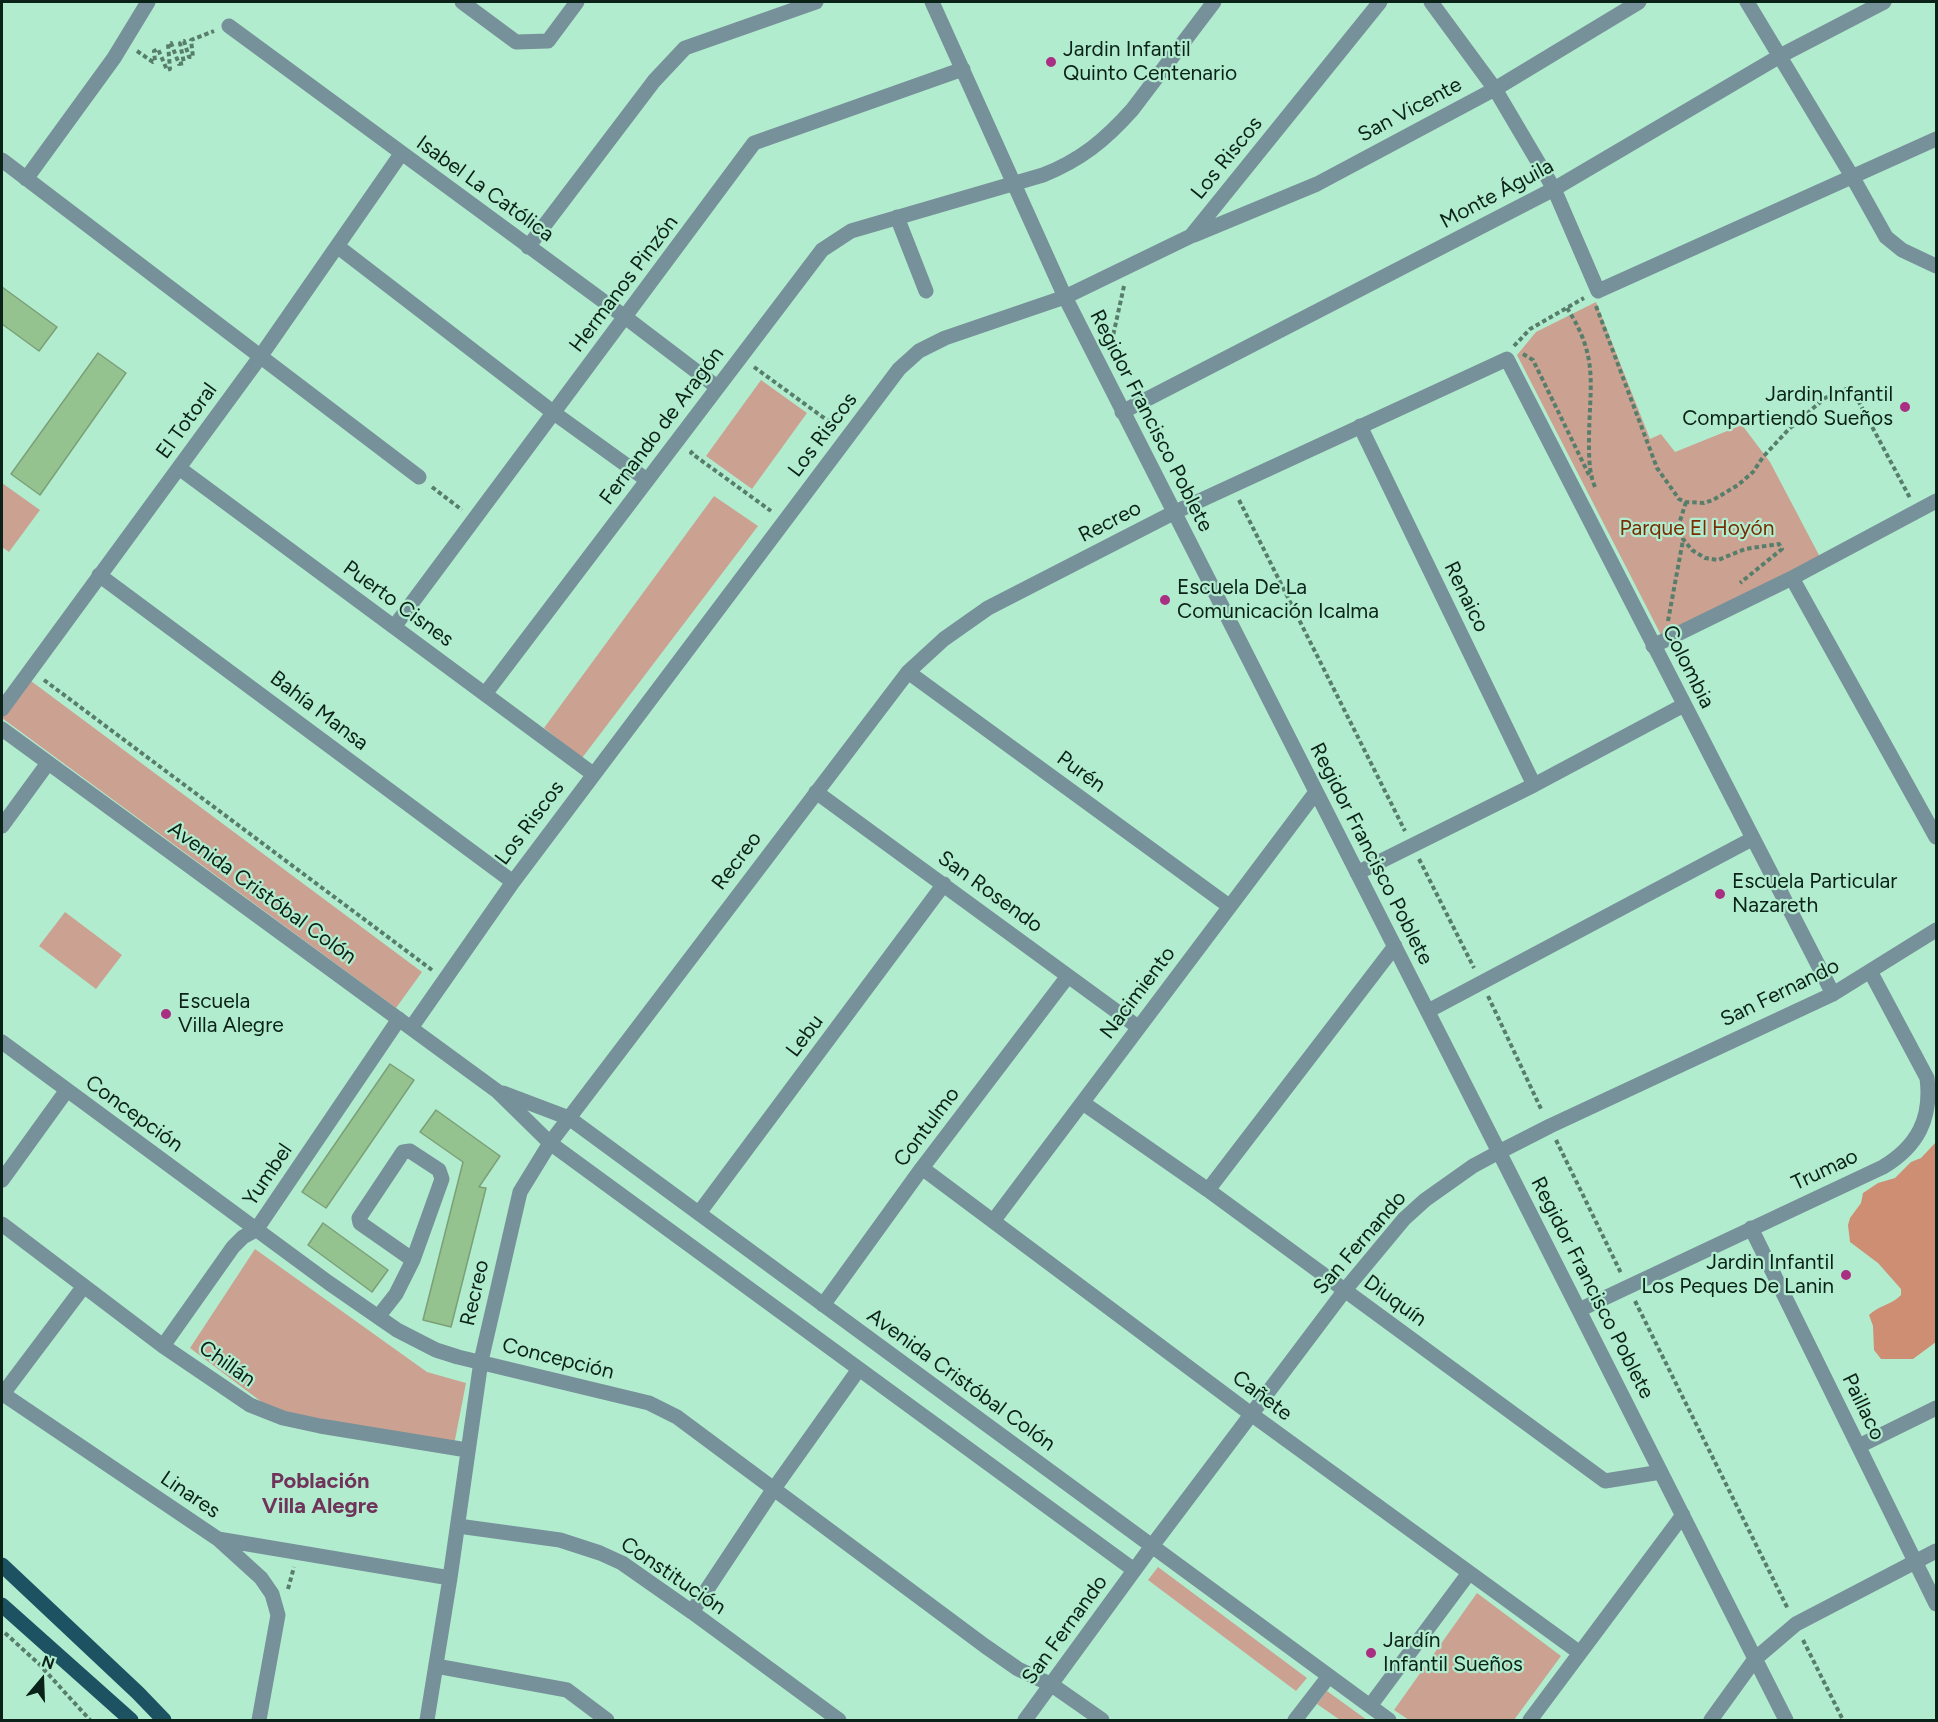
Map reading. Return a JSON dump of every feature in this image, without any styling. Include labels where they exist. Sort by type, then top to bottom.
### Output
[{"type":"main road","points":[[2,1565],[164,1720]]},
{"type":"main road","points":[[2,1605],[131,1720]]},
{"type":"street","points":[[26,179],[114,58],[148,2]]},
{"type":"street","points":[[462,2],[516,42],[548,41],[577,2]]},
{"type":"street","points":[[528,247],[654,81],[685,48],[816,2]]},
{"type":"street","name":"Regidor Francisco Poblete","points":[[932,2],[1065,297],[1122,412],[1500,1152],[1786,1720]]},
{"type":"street","name":"Fernando de Aragón","points":[[485,694],[822,250],[851,231],[1012,182],[1043,175],[1065,166],[1104,139],[1132,110],[1214,2]]},
{"type":"street","name":"Los Riscos","points":[[405,1023],[444,980],[593,774],[899,369],[919,351],[945,338],[1065,297],[1191,236],[1380,2]]},
{"type":"street","points":[[1431,2],[1495,89],[1554,189],[1595,292],[1936,139]]},
{"type":"street","name":"San Vicente","points":[[1191,236],[1317,184],[1495,89],[1639,2]]},
{"type":"street","points":[[1747,2],[1886,237],[1902,250],[1932,260]]},
{"type":"street","name":"Monte Águila","points":[[1122,412],[1554,189],[1780,56],[1884,2]]},
{"type":"street","name":"Isabel La Católica","points":[[229,26],[717,387]]},
{"type":"street","name":"Hermanos Pinzón","points":[[394,627],[754,143],[963,69]]},
{"type":"street","name":"El Totoral","points":[[2,708],[260,357],[401,154]]},
{"type":"street","points":[[2,160],[418,477]]},
{"type":"street","points":[[897,217],[926,291]]},
{"type":"street","points":[[337,246],[647,480]]},
{"type":"street","name":"Recreo","points":[[427,1720],[481,1361],[520,1192],[568,1118],[908,672],[945,639],[988,608],[1173,513],[1509,355]]},
{"type":"street","name":"Colombia","points":[[1509,355],[1653,646],[1833,994]]},
{"type":"street","name":"Renaico","points":[[1360,426],[1534,785]]},
{"type":"street","name":"Puerto Cisnes","points":[[179,468],[593,774]]},
{"type":"street","points":[[1653,646],[1792,579],[1930,508]]},
{"type":"street","name":"Bahía Mansa","points":[[99,575],[513,882]]},
{"type":"street","points":[[1792,579],[1936,837]]},
{"type":"street","name":"Purén","points":[[908,672],[1229,906]]},
{"type":"street","points":[[1358,873],[1534,785],[1684,705]]},
{"type":"street","name":"Avenida Cristóbal Colón","points":[[2,729],[497,1091],[550,1143],[1134,1570]]},
{"type":"street","points":[[2,826],[48,763]]},
{"type":"street","name":"San Rosendo","points":[[816,792],[1138,1027]]},
{"type":"street","name":"Nacimiento","points":[[994,1220],[1316,792]]},
{"type":"street","points":[[1428,1011],[1752,839]]},
{"type":"street","name":"Lebu","points":[[699,1213],[944,884]]},
{"type":"street","name":"San Fernando","points":[[1025,1720],[1134,1570],[1345,1290],[1404,1219],[1425,1200],[1473,1166],[1550,1126],[1833,994],[1936,930]]},
{"type":"street","points":[[1208,1190],[1395,946]]},
{"type":"street","name":"Trumao","points":[[1579,1310],[1896,1159],[1913,1142],[1924,1122],[1929,1093],[1927,1078],[1870,971]]},
{"type":"street","name":"Contulmo","points":[[823,1305],[922,1168],[1068,976]]},
{"type":"street","name":"Yumbel","points":[[163,1346],[233,1247],[243,1237],[256,1230],[405,1023]]},
{"type":"street","name":"Concepción","points":[[2,1042],[256,1230],[378,1317],[416,1341],[436,1350],[649,1403],[677,1417],[985,1646],[1018,1669],[1052,1685],[1102,1720]]},
{"type":"street","points":[[2,1180],[67,1090]]},
{"type":"street","name":"Avenida Cristóbal Colón","points":[[497,1091],[568,1118],[1389,1720]]},
{"type":"street","name":"Diuquín","points":[[1083,1104],[1208,1190],[1605,1481],[1661,1472]]},
{"type":"street","points":[[378,1317],[396,1294],[413,1260],[442,1179],[439,1170],[410,1151],[406,1151],[403,1152],[359,1218],[360,1223],[413,1260]]},
{"type":"street","name":"Cañete","points":[[922,1168],[1251,1414],[1580,1653]]},
{"type":"street","name":"Chillán","points":[[2,1224],[163,1346],[250,1405],[282,1418],[320,1426],[467,1450]]},
{"type":"street","name":"Paillaco","points":[[1751,1228],[1936,1604]]},
{"type":"street","points":[[2,1395],[84,1286]]},
{"type":"street","points":[[692,1612],[773,1490],[859,1369]]},
{"type":"street","name":"Linares","points":[[2,1395],[219,1539],[450,1578]]},
{"type":"street","points":[[1859,1446],[1936,1408]]},
{"type":"street","points":[[1530,1720],[1683,1515]]},
{"type":"street","name":"Constitución","points":[[458,1526],[560,1540],[581,1545],[622,1563],[692,1612],[832,1718]]},
{"type":"street","points":[[219,1539],[261,1578],[272,1594],[278,1615],[260,1720]]},
{"type":"street","points":[[1711,1720],[1755,1659],[1796,1624],[1936,1551]]},
{"type":"street","points":[[1370,1706],[1469,1574]]},
{"type":"street","points":[[436,1665],[567,1690],[607,1720]]},
{"type":"street","points":[[1295,1720],[1329,1676]]},
{"type":"path","points":[[137,51],[153,62],[155,61],[154,51],[158,49],[167,70],[170,69],[168,44],[171,43],[179,64],[184,63],[180,43],[184,41],[189,57],[193,57],[191,40],[229,26]]},
{"type":"path","points":[[1595,488],[1533,360],[1526,355],[1509,355],[1515,343],[1530,329],[1595,292],[1657,468],[1679,499],[1694,504],[1713,500],[1738,485],[1753,472],[1788,429],[1825,398],[1851,387],[1930,508]]},
{"type":"path","points":[[1567,308],[1582,337],[1591,369],[1589,421],[1591,478]]},
{"type":"path","points":[[769,377],[835,427]]},
{"type":"path","points":[[698,443],[692,453],[772,512]]},
{"type":"path","points":[[418,477],[459,508]]},
{"type":"path","points":[[1232,486],[1481,983],[1627,1286],[1843,1720]]},
{"type":"path","points":[[1686,502],[1679,524],[1683,539],[1692,550],[1705,558],[1718,560],[1744,549],[1779,544],[1782,549],[1739,583]]},
{"type":"path","points":[[1668,638],[1665,633],[1683,539]]},
{"type":"path","points":[[30,670],[444,980]]},
{"type":"path","points":[[278,1615],[299,1552]]},
{"type":"path","points":[[2,1630],[39,1665],[90,1720]]},
{"type":"green space","name":"Parque El Hoyón","points":[[1596,302],[1650,439],[1661,434],[1675,452],[1742,425],[1770,462],[1820,557],[1661,635],[1517,355],[1536,332]]},
{"type":"green space","points":[[761,380],[807,413],[752,489],[706,456]]},
{"type":"green space","points":[[2,483],[40,510],[9,552],[2,547]]},
{"type":"green space","points":[[714,496],[758,526],[582,758],[544,728]]},
{"type":"green space","points":[[31,681],[422,972],[396,1008],[2,718]]},
{"type":"green space","points":[[65,912],[122,955],[96,989],[39,946]]},
{"type":"green space","points":[[255,1249],[427,1372],[466,1383],[454,1445],[275,1412],[190,1348]]},
{"type":"green space","points":[[1158,1567],[1307,1678],[1296,1691],[1148,1580]]},
{"type":"green space","points":[[1477,1593],[1561,1656],[1514,1720],[1409,1720],[1394,1710]]},
{"type":"green space","points":[[1327,1691],[1367,1720],[1340,1720],[1317,1704]]},
{"type":"shaded area","points":[[1936,1142],[1936,1342],[1913,1359],[1881,1359],[1874,1350],[1873,1326],[1869,1315],[1898,1298],[1901,1295],[1901,1289],[1878,1263],[1850,1242],[1848,1225],[1850,1218],[1861,1203],[1863,1193],[1878,1183],[1895,1178],[1911,1162],[1921,1158]]},
{"type":"building","points":[[2,287],[57,327],[39,351],[2,324]]},
{"type":"building","points":[[98,353],[126,373],[40,495],[11,474]]},
{"type":"building","points":[[390,1064],[414,1080],[326,1208],[302,1192]]},
{"type":"building","points":[[436,1110],[500,1156],[479,1187],[486,1188],[451,1327],[423,1320],[463,1162],[420,1132]]},
{"type":"building","points":[[323,1223],[388,1270],[372,1292],[308,1245]]},
{"type":"place","name":"Jardin Infantil Quinto Centenario","points":[[1051,62]]},
{"type":"place","name":"Jardin Infantil Compartiendo Sueños","points":[[1905,407]]},
{"type":"place","name":"Escuela De La Comunicación Icalma","points":[[1165,600]]},
{"type":"place","name":"Escuela Particular Nazareth","points":[[1720,894]]},
{"type":"place","name":"Escuela Villa Alegre","points":[[166,1014]]},
{"type":"place","name":"Jardin Infantil Los Peques De Lanin","points":[[1846,1275]]},
{"type":"place","name":"Jardín Infantil Sueños","points":[[1371,1653]]},
{"type":"district","name":"Población Villa Alegre","points":[[320,1494]]}]
